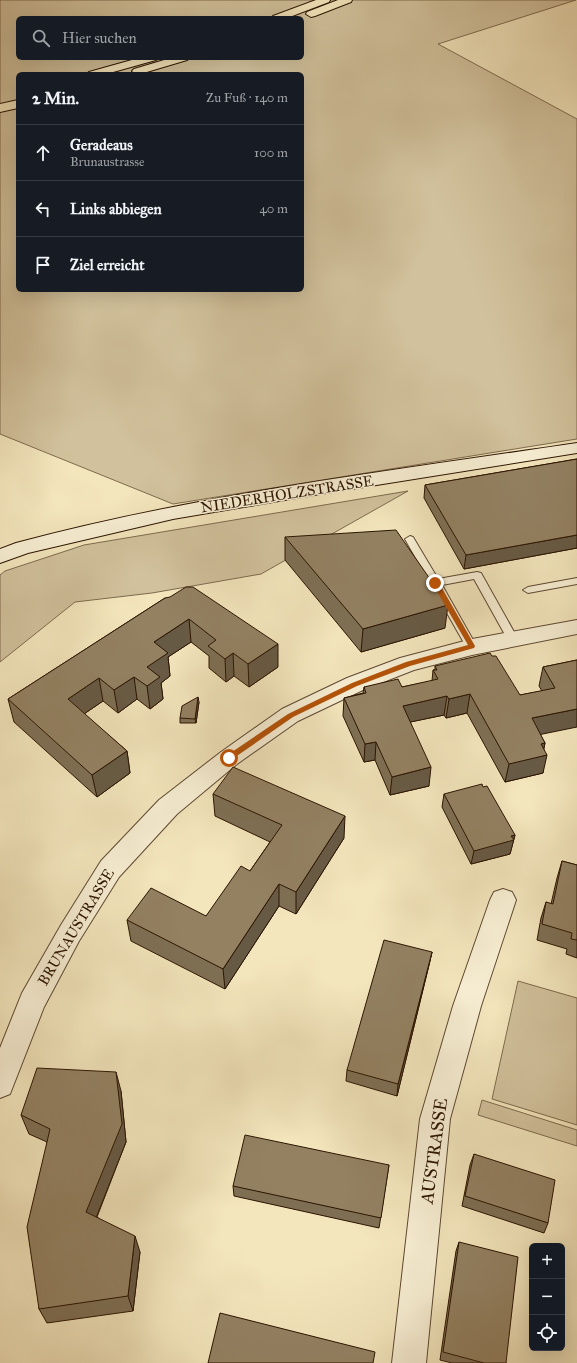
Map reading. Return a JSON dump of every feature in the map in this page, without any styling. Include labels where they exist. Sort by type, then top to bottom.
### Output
[{"type":"highway","points":[[282,16],[325,0]]},
{"type":"highway","points":[[304,17],[347,0]]},
{"type":"highway","points":[[104,72],[145,60]]},
{"type":"highway","points":[[136,72],[176,60]]},
{"type":"highway","points":[[0,98],[16,94]]},
{"type":"highway","points":[[0,101],[16,97]]},
{"type":"highway","points":[[0,108],[16,104]]},
{"type":"street","name":"NIEDERHOLZSTRASSE","points":[[0,556],[23,548],[173,513],[320,488],[577,448]]},
{"type":"street","name":"BRUNAUSTRASSE","points":[[0,1084],[32,1002],[70,933],[110,869],[168,807],[229,758],[290,715],[355,684],[408,664],[472,646],[577,627]]},
{"type":"street","name":"AUSTRASSE","points":[[409,1363],[436,1119],[467,1006],[504,900]]},
{"type":"lane","points":[[410,539],[472,646]]},
{"type":"lane","points":[[435,583],[477,575],[513,639]]},
{"type":"lane","points":[[528,590],[577,581]]},
{"type":"shaded area","points":[[0,0],[576,0],[438,44],[577,119],[577,439],[173,504],[0,434]]},
{"type":"shaded area","points":[[408,491],[261,574],[152,593],[75,602],[0,662],[0,575],[5,571],[84,545]]},
{"type":"shaded area","points":[[518,981],[577,998],[577,1125],[492,1099]]},
{"type":"shaded area","points":[[482,1100],[577,1130],[577,1146],[478,1115]]},
{"type":"building","points":[[577,459],[577,535],[466,555],[425,485]]},
{"type":"building","points":[[396,530],[448,605],[363,629],[285,537]]},
{"type":"building","points":[[186,587],[193,587],[278,644],[248,664],[233,653],[225,659],[208,646],[216,640],[189,619],[154,642],[168,653],[147,667],[160,677],[147,686],[134,677],[114,690],[99,678],[68,699],[127,751],[92,775],[8,699],[165,598],[170,597]]},
{"type":"building","points":[[490,653],[492,656],[496,656],[520,695],[555,688],[543,667],[577,660],[577,709],[532,718],[545,743],[541,744],[547,755],[509,764],[470,694],[449,699],[447,696],[403,706],[431,767],[392,777],[376,742],[365,744],[344,698],[366,693],[364,687],[398,679],[402,687],[438,679],[433,670],[437,670],[435,666]]},
{"type":"building","points":[[198,697],[195,719],[180,718],[182,706]]},
{"type":"building","points":[[233,767],[345,816],[296,892],[279,884],[223,969],[127,920],[151,888],[206,916],[241,866],[250,871],[282,825],[213,794]]},
{"type":"building","points":[[482,784],[483,787],[487,786],[515,835],[511,836],[514,840],[474,851],[444,794]]},
{"type":"building","points":[[562,861],[577,865],[577,940],[571,939],[572,933],[542,924],[546,902],[553,904]]},
{"type":"building","points":[[384,940],[432,952],[398,1084],[347,1070]]},
{"type":"building","points":[[37,1068],[116,1072],[122,1124],[86,1212],[135,1236],[128,1296],[39,1309],[27,1227],[50,1129],[21,1115]]},
{"type":"building","points":[[245,1135],[389,1165],[381,1218],[233,1186]]},
{"type":"building","points":[[474,1154],[555,1180],[548,1223],[465,1196]]},
{"type":"building","points":[[459,1242],[518,1257],[506,1363],[484,1363],[443,1352]]},
{"type":"building","points":[[220,1313],[375,1352],[373,1363],[208,1363]]},
{"type":"route","points":[[229,758],[290,715],[355,684],[408,664],[472,646],[435,583]]}]
